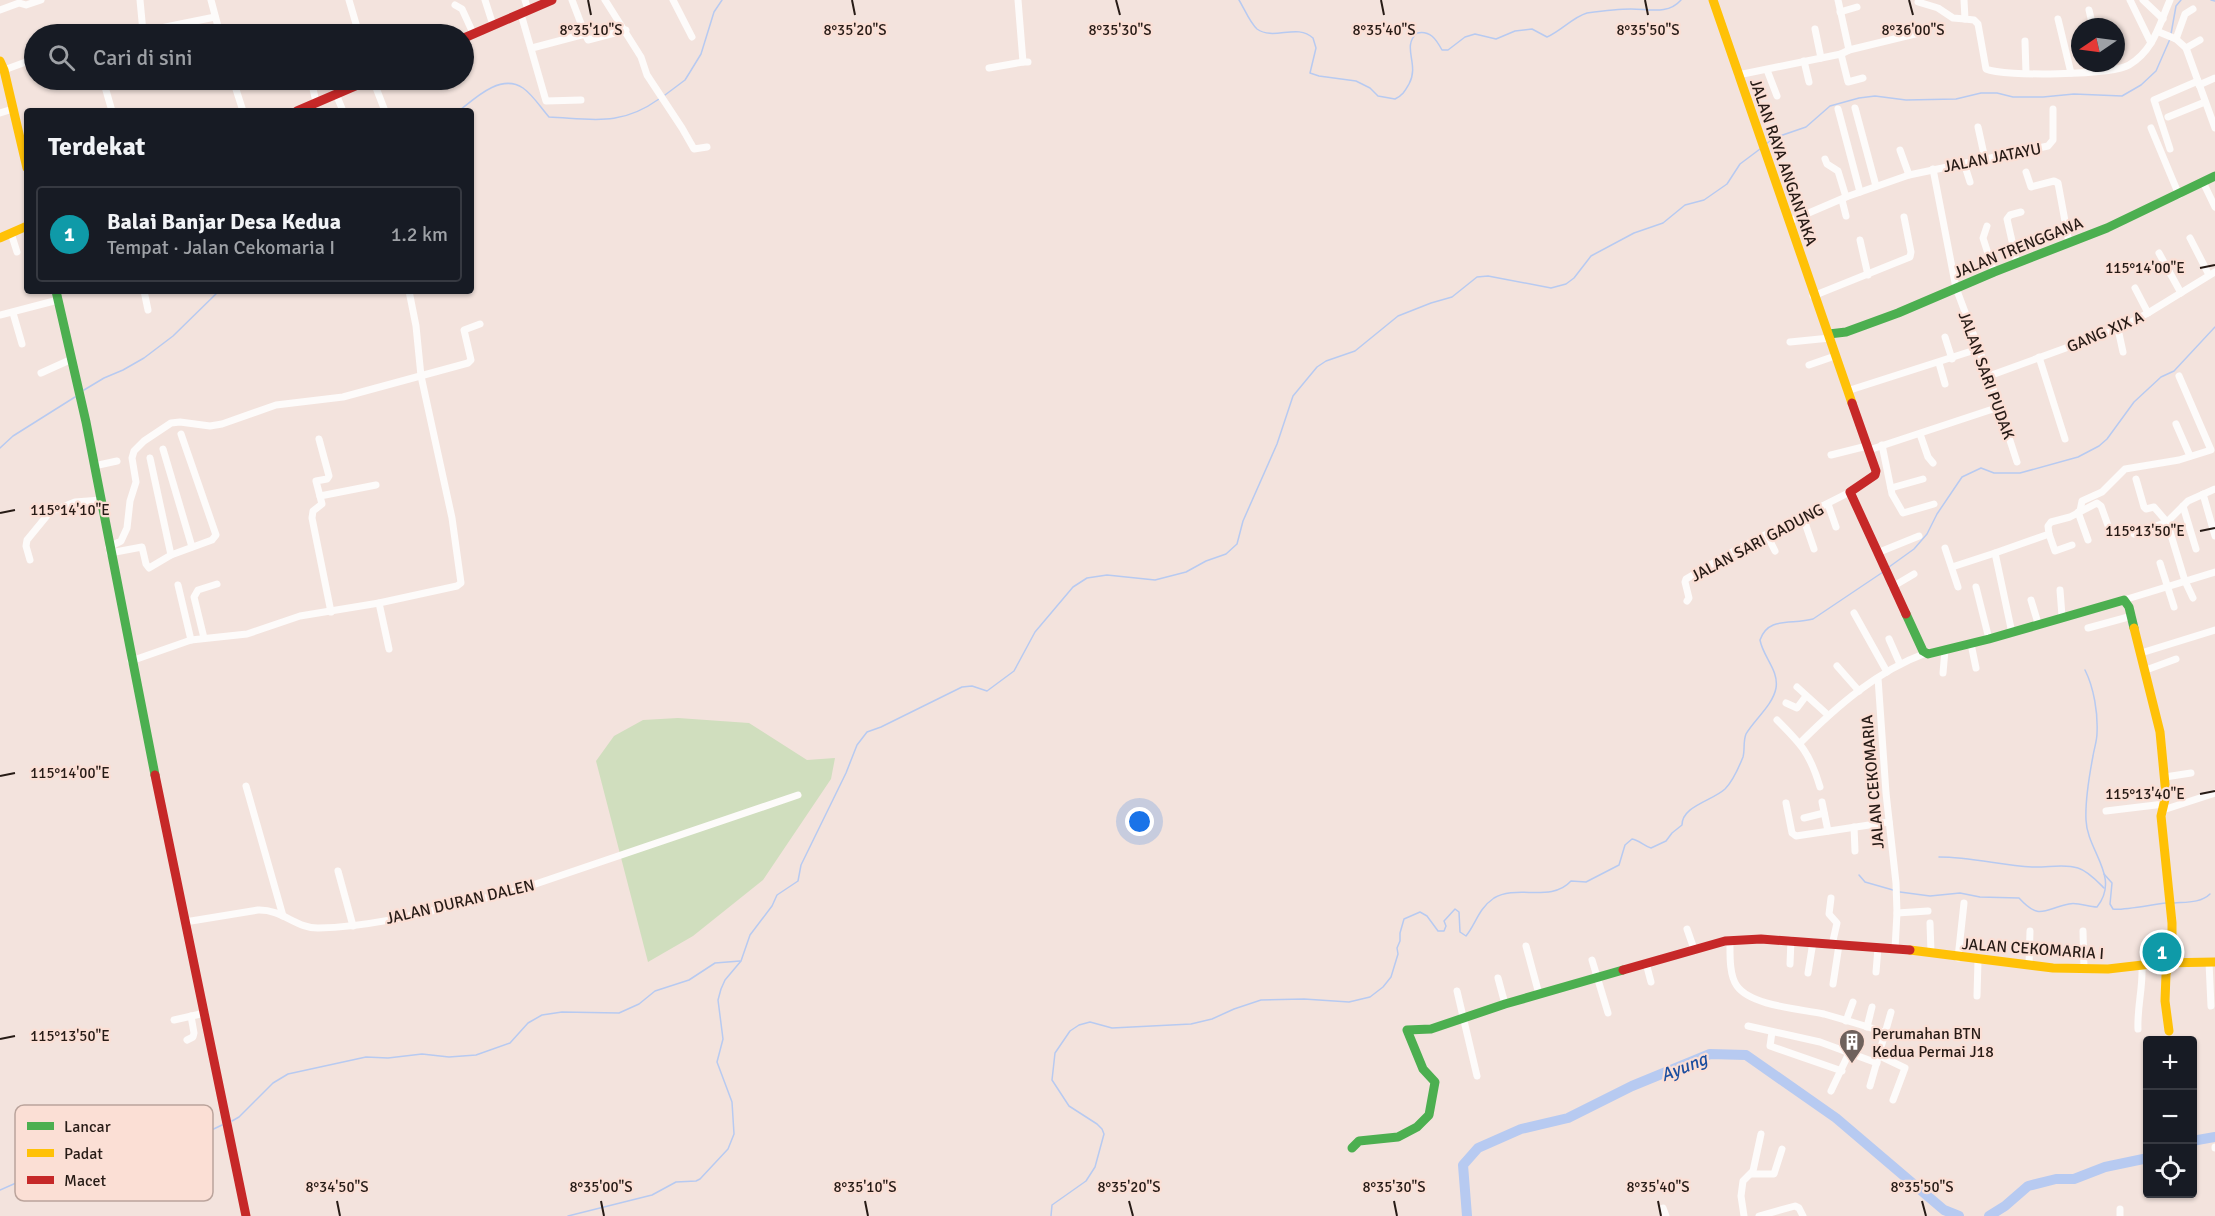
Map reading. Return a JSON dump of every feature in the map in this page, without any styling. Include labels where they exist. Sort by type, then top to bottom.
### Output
[{"type":"main road","points":[[474,33],[552,0]]},
{"type":"main road","name":"JALAN RAYA ANGANTAKA","points":[[1713,0],[1876,474],[1850,492]]},
{"type":"main road","points":[[0,61],[24,141]]},
{"type":"main road","points":[[303,108],[346,90]]},
{"type":"main road","name":"JALAN TRENGGANA","points":[[1829,336],[1876,321],[2069,243],[2179,195],[2215,176]]},
{"type":"main road","points":[[0,238],[24,227]]},
{"type":"main road","points":[[57,296],[101,500],[131,661],[246,1216]]},
{"type":"main road","points":[[1850,492],[1892,587],[1921,648],[1926,653],[1971,644],[2124,600],[2132,616],[2148,678],[2160,732],[2165,777],[2166,795],[2162,830],[2171,905],[2172,957],[2166,974],[2165,1001],[2169,1031]]},
{"type":"main road","name":"JALAN CEKOMARIA I","points":[[1352,1148],[1359,1141],[1398,1137],[1416,1127],[1430,1115],[1435,1082],[1423,1069],[1407,1030],[1431,1029],[1505,1004],[1730,940],[1791,940],[2084,969],[2169,963]]},
{"type":"main road","points":[[2169,963],[2212,962]]},
{"type":"street","points":[[0,10],[19,3],[26,5],[41,0]]},
{"type":"street","points":[[140,0],[142,24]]},
{"type":"street","points":[[211,0],[217,24]]},
{"type":"street","points":[[349,0],[356,24]]},
{"type":"street","points":[[485,0],[493,25]]},
{"type":"street","points":[[525,0],[524,12],[546,101],[581,100]]},
{"type":"street","points":[[572,0],[588,40],[626,30]]},
{"type":"street","points":[[605,0],[641,57],[646,75],[694,149],[707,147]]},
{"type":"street","points":[[673,0],[692,37]]},
{"type":"street","points":[[989,68],[1026,62],[1018,0]]},
{"type":"street","points":[[1838,0],[1849,50]]},
{"type":"street","points":[[1964,0],[1965,18]]},
{"type":"street","points":[[2130,0],[2151,43]]},
{"type":"street","points":[[2143,0],[2163,19],[2168,36],[2186,48],[2215,128]]},
{"type":"street","points":[[2163,19],[2170,0]]},
{"type":"street","points":[[1918,2],[1938,8],[1953,18],[1977,21],[1986,69],[1993,72],[2106,72]]},
{"type":"street","points":[[455,5],[462,9],[465,24]]},
{"type":"street","points":[[1840,12],[1857,8]]},
{"type":"street","points":[[2125,66],[2131,64],[2151,43],[2168,36],[2185,14],[2193,9]]},
{"type":"street","points":[[2089,10],[2091,18]]},
{"type":"street","points":[[191,24],[215,17]]},
{"type":"street","points":[[2058,19],[2072,73]]},
{"type":"street","points":[[1815,29],[1821,58]]},
{"type":"street","points":[[1738,75],[1841,54],[1919,33]]},
{"type":"street","points":[[532,48],[585,34]]},
{"type":"street","points":[[2186,48],[2200,39]]},
{"type":"street","points":[[2025,41],[2026,73]]},
{"type":"street","points":[[1841,54],[1848,82],[1863,78]]},
{"type":"street","points":[[1804,61],[1809,82]]},
{"type":"street","points":[[4,70],[24,63]]},
{"type":"street","points":[[1767,70],[1777,96]]},
{"type":"street","points":[[2170,149],[2154,102],[2215,78]]},
{"type":"street","points":[[107,90],[111,108]]},
{"type":"street","points":[[236,90],[242,108]]},
{"type":"street","points":[[313,90],[316,102]]},
{"type":"street","points":[[376,90],[384,108]]},
{"type":"street","points":[[336,94],[342,108]]},
{"type":"street","points":[[2168,117],[2205,102]]},
{"type":"street","points":[[1838,108],[1860,192]]},
{"type":"street","points":[[1855,108],[1876,186]]},
{"type":"street","points":[[0,113],[13,109]]},
{"type":"street","name":"JALAN JATAYU","points":[[1790,221],[1844,198],[1909,175],[2050,145],[2053,140],[2053,109]]},
{"type":"street","points":[[1978,127],[1985,159]]},
{"type":"street","points":[[2151,128],[2179,195]]},
{"type":"street","points":[[1900,150],[1909,175]]},
{"type":"street","points":[[1824,159],[1827,164],[1838,171],[1846,216]]},
{"type":"street","points":[[1964,163],[1970,182]]},
{"type":"street","name":"JALAN JATAYU","points":[[1933,169],[1956,288]]},
{"type":"street","points":[[2025,172],[2031,187],[2054,181],[2058,183],[2069,243]]},
{"type":"street","points":[[2203,182],[2215,207]]},
{"type":"street","points":[[2017,263],[2007,221],[2010,215],[2021,212]]},
{"type":"street","points":[[1814,296],[1911,256],[1904,217]]},
{"type":"street","points":[[1987,226],[1983,238],[1994,272]]},
{"type":"street","points":[[11,233],[17,252]]},
{"type":"street","points":[[2190,238],[2212,273]]},
{"type":"street","points":[[1860,240],[1868,275]]},
{"type":"street","points":[[2159,253],[2181,293]]},
{"type":"street","name":"GANG XIX A","points":[[1989,376],[2118,329],[2212,273]]},
{"type":"street","name":"JALAN SARI PUDAK","points":[[1956,288],[1989,376],[2017,462]]},
{"type":"street","points":[[2136,288],[2148,313]]},
{"type":"street","points":[[145,294],[148,310]]},
{"type":"street","points":[[131,661],[191,640],[247,633],[300,616],[379,603],[457,586],[461,583],[452,518],[422,376],[410,294]]},
{"type":"street","points":[[0,315],[13,313],[57,296]]},
{"type":"street","points":[[13,313],[22,344]]},
{"type":"street","points":[[109,550],[121,541],[127,528],[129,501],[136,482],[132,458],[135,451],[144,441],[171,423],[188,422],[210,426],[222,424],[276,405],[343,397],[470,362],[464,331],[467,327],[480,324]]},
{"type":"street","points":[[2118,329],[2123,352]]},
{"type":"street","points":[[1790,342],[1829,336]]},
{"type":"street","points":[[1945,337],[1952,358]]},
{"type":"street","points":[[1847,391],[1978,349]]},
{"type":"street","points":[[1809,364],[1835,356]]},
{"type":"street","points":[[2039,357],[2065,439]]},
{"type":"street","points":[[41,372],[72,359]]},
{"type":"street","points":[[1939,363],[1945,384]]},
{"type":"street","points":[[2088,540],[2079,512],[2082,501],[2102,492],[2124,469],[2179,460],[2211,450],[2179,376]]},
{"type":"street","points":[[1831,455],[1882,445],[1999,407]]},
{"type":"street","points":[[2176,424],[2190,456]]},
{"type":"street","points":[[109,550],[142,547],[149,568],[171,555],[215,537],[181,434]]},
{"type":"street","points":[[1920,434],[1928,457],[1933,463]]},
{"type":"street","points":[[319,439],[329,476],[327,479],[316,481],[321,506],[313,511],[312,518],[331,612]]},
{"type":"street","points":[[1882,445],[1891,488],[1903,513],[1934,504]]},
{"type":"street","points":[[163,449],[192,548]]},
{"type":"street","points":[[150,458],[171,555]]},
{"type":"street","points":[[94,466],[117,461]]},
{"type":"street","points":[[1891,488],[1923,479]]},
{"type":"street","points":[[2136,479],[2144,507],[2146,509],[2154,507],[2167,522],[2185,581],[2193,598]]},
{"type":"street","points":[[320,496],[376,485]]},
{"type":"street","points":[[2134,534],[2167,522],[2188,501],[2215,489]]},
{"type":"street","name":"JALAN SARI GADUNG","points":[[1687,602],[1689,598],[1684,582],[1686,579],[1850,492]]},
{"type":"street","points":[[2204,494],[2215,536]]},
{"type":"street","points":[[30,560],[26,546],[27,540],[50,512],[75,502],[101,500]]},
{"type":"street","points":[[2072,545],[2055,551],[2049,534],[2050,522],[2070,517],[2098,503],[2109,531]]},
{"type":"street","points":[[1828,504],[1836,527]]},
{"type":"street","points":[[2183,506],[2196,549]]},
{"type":"street","points":[[1803,517],[1814,549]]},
{"type":"street","points":[[1952,567],[2049,534]]},
{"type":"street","points":[[1767,535],[1775,552]]},
{"type":"street","points":[[1879,558],[1918,536]]},
{"type":"street","points":[[1945,548],[1958,586]]},
{"type":"street","points":[[1995,553],[2012,633]]},
{"type":"street","points":[[2160,563],[2174,607]]},
{"type":"street","points":[[2124,600],[2215,572]]},
{"type":"street","points":[[1892,587],[1914,574]]},
{"type":"street","points":[[204,638],[194,597],[198,590],[217,584]]},
{"type":"street","points":[[178,585],[191,640]]},
{"type":"street","points":[[1976,587],[1989,639]]},
{"type":"street","points":[[2060,590],[2062,616]]},
{"type":"street","points":[[2031,600],[2038,623]]},
{"type":"street","points":[[379,603],[389,649]]},
{"type":"street","points":[[1854,613],[1887,672]]},
{"type":"street","points":[[2088,628],[2132,616]]},
{"type":"street","points":[[2141,653],[2215,630]]},
{"type":"street","points":[[1889,639],[1900,664]]},
{"type":"street","points":[[1971,644],[1976,668]]},
{"type":"street","points":[[1943,673],[1945,650]]},
{"type":"street","points":[[1800,743],[1828,715],[1859,690],[1900,664],[1926,653]]},
{"type":"street","points":[[2148,678],[2176,659]]},
{"type":"street","points":[[1837,666],[1859,690]]},
{"type":"street","name":"JALAN CEKOMARIA","points":[[1878,678],[1898,913],[1894,949]]},
{"type":"street","points":[[1797,687],[1828,715]]},
{"type":"street","points":[[1786,703],[1796,709],[1806,696]]},
{"type":"street","points":[[1777,720],[1800,743],[1812,762],[1820,787]]},
{"type":"street","points":[[2165,777],[2191,773]]},
{"type":"street","points":[[246,786],[283,916]]},
{"type":"street","points":[[2106,811],[2163,807],[2215,793]]},
{"type":"street","name":"JALAN DURAN DALEN","points":[[185,922],[271,910],[315,928],[352,926],[464,903],[489,895],[516,891],[798,795]]},
{"type":"street","points":[[1822,802],[1828,831]]},
{"type":"street","points":[[1786,803],[1793,834],[1889,822]]},
{"type":"street","points":[[1804,818],[1824,813]]},
{"type":"street","points":[[1854,827],[1855,851]]},
{"type":"street","points":[[338,871],[352,926]]},
{"type":"street","points":[[1831,898],[1829,915],[1837,923],[1833,984]]},
{"type":"street","points":[[1958,958],[1964,903]]},
{"type":"street","points":[[1898,913],[1928,911]]},
{"type":"street","points":[[1930,923],[1931,954]]},
{"type":"street","points":[[1687,929],[1694,949]]},
{"type":"street","points":[[2029,965],[2031,931]]},
{"type":"street","points":[[2083,931],[2084,969]]},
{"type":"street","points":[[1730,940],[1732,970],[1738,988],[1769,1004],[1846,1021],[1886,1033]]},
{"type":"street","points":[[1790,964],[1791,940]]},
{"type":"street","points":[[1808,973],[1813,942]]},
{"type":"street","points":[[1526,946],[1539,994]]},
{"type":"street","points":[[1876,972],[1878,948]]},
{"type":"street","points":[[1592,960],[1608,1013]]},
{"type":"street","points":[[1977,996],[1978,960]]},
{"type":"street","points":[[2211,1006],[2212,962]]},
{"type":"street","points":[[1647,963],[1651,982]]},
{"type":"street","points":[[2138,1029],[2138,1002],[2143,983],[2142,966]]},
{"type":"street","points":[[1498,978],[1505,1004]]},
{"type":"street","points":[[1457,992],[1477,1076]]},
{"type":"street","points":[[1846,1021],[1853,1002]]},
{"type":"street","points":[[1867,1027],[1872,1007]]},
{"type":"street","points":[[1870,1086],[1891,1012]]},
{"type":"street","points":[[174,1020],[205,1013]]},
{"type":"street","points":[[187,1040],[193,1037],[194,1033],[191,1016]]},
{"type":"street","points":[[1748,1026],[1820,1042],[1849,1053],[1905,1068],[1893,1100]]},
{"type":"street","points":[[1772,1032],[1770,1046],[1842,1071]]},
{"type":"street","points":[[1831,1091],[1849,1053]]},
{"type":"street","points":[[1751,1174],[1761,1134]]},
{"type":"street","points":[[1743,1216],[1743,1180],[1751,1174],[1774,1174],[1782,1149]]},
{"type":"street","points":[[1759,1216],[1795,1206],[1799,1208],[1803,1216]]},
{"type":"street","points":[[1663,1208],[1666,1216]]},
{"type":"green space","points":[[678,718],[749,723],[807,760],[835,758],[831,779],[763,880],[693,936],[648,962],[596,761],[614,736],[643,720]]},
{"type":"waterway","points":[[665,95],[685,80],[701,54],[714,12],[722,0]]},
{"type":"waterway","points":[[1239,0],[1257,29],[1271,33],[1300,32],[1313,38],[1316,48],[1310,73],[1356,81],[1370,88],[1378,96],[1395,99],[1405,91],[1412,77],[1410,50],[1417,33],[1429,34],[1442,50],[1448,50],[1465,37],[1475,34],[1496,39],[1515,31],[1532,29],[1547,37],[1587,13],[1626,9],[1664,9],[1676,5],[1681,0]]},
{"type":"waterway","points":[[2171,34],[2176,6],[2181,0]]},
{"type":"waterway","points":[[2211,0],[2215,1]]},
{"type":"waterway","points":[[1766,144],[1774,138],[1806,127],[1830,106],[1859,98],[1875,96],[1906,100],[1956,99],[1981,93],[1997,93],[2013,97],[2074,94],[2122,96],[2141,85],[2156,71],[2170,39]]},
{"type":"waterway","points":[[463,108],[489,89],[506,83],[523,88],[549,117],[592,120],[618,118],[645,108],[659,99]]},
{"type":"waterway","points":[[568,1216],[652,1195],[676,1182],[696,1181],[728,1149],[734,1134],[732,1102],[717,1062],[723,1039],[718,1000],[721,989],[725,980],[741,961],[750,935],[772,906],[777,895],[798,881],[801,865],[846,773],[857,745],[867,732],[962,687],[972,686],[987,691],[1014,671],[1035,632],[1073,587],[1087,578],[1107,575],[1155,580],[1186,572],[1206,561],[1226,554],[1237,544],[1243,521],[1277,444],[1293,396],[1317,367],[1326,361],[1355,351],[1398,316],[1452,297],[1477,277],[1488,276],[1551,288],[1566,284],[1574,278],[1591,256],[1634,233],[1663,223],[1685,205],[1704,200],[1727,184],[1740,164],[1760,149]]},
{"type":"waterway","points":[[84,390],[144,358],[173,336],[216,294]]},
{"type":"waterway","points":[[1889,567],[1914,549],[1927,534],[1937,514],[1962,477],[1981,468],[1994,473],[2020,473],[2078,457],[2099,446],[2107,439],[2134,402],[2161,377],[2174,371],[2215,327]]},
{"type":"waterway","points":[[0,448],[13,436],[75,397]]},
{"type":"waterway","points":[[1051,1216],[1052,1205],[1086,1181],[1095,1167],[1104,1134],[1097,1124],[1069,1106],[1052,1080],[1055,1053],[1070,1031],[1090,1022],[1112,1028],[1191,1024],[1212,1019],[1261,1000],[1304,999],[1349,1002],[1370,997],[1391,977],[1398,954],[1397,948],[1404,919],[1420,912],[1427,916],[1438,931],[1444,931],[1446,926],[1444,921],[1455,909],[1459,912],[1460,932],[1466,936],[1484,907],[1494,898],[1503,894],[1554,891],[1571,881],[1586,882],[1619,865],[1625,845],[1632,839],[1651,848],[1666,841],[1682,825],[1683,818],[1692,808],[1728,786],[1743,757],[1746,734],[1774,694],[1775,675],[1760,640],[1764,632],[1775,624],[1813,619],[1883,572]]},
{"type":"waterway","points":[[1900,892],[1930,896],[1960,893],[1980,897],[2019,898],[2032,909],[2042,912],[2072,904],[2097,907],[2106,885],[2086,820],[2086,804],[2097,739],[2097,725],[2093,693],[2085,670]]},
{"type":"waterway","points":[[1939,857],[2032,867],[2078,868],[2092,876],[2104,888]]},
{"type":"waterway","points":[[2104,874],[2112,883],[2110,904],[2113,909],[2166,903]]},
{"type":"waterway","points":[[1859,875],[1865,882],[1893,890]]},
{"type":"waterway","points":[[2174,903],[2198,901],[2210,894]]},
{"type":"waterway","points":[[232,1121],[239,1117],[273,1083],[288,1074],[366,1057],[388,1058],[422,1054],[449,1057],[476,1055],[510,1043],[528,1023],[542,1015],[562,1012],[619,1013],[639,1004],[655,991],[689,980],[715,963],[740,961]]},
{"type":"waterway","name":"Ayung","points":[[1467,1216],[1463,1165],[1478,1148],[1521,1129],[1568,1118],[1632,1086],[1710,1054],[1746,1055],[1836,1118],[1944,1210],[1959,1216]]},
{"type":"waterway","points":[[213,1129],[222,1125]]},
{"type":"waterway","name":"Ayung","points":[[2197,1140],[2215,1137]]},
{"type":"waterway","name":"Ayung","points":[[1989,1216],[2005,1206],[2028,1186],[2056,1179],[2074,1179],[2105,1167],[2143,1159]]},
{"type":"waterway","points":[[0,1190],[15,1183]]},
{"type":"traffic: fast","points":[[1829,334],[1846,332],[1898,313],[1994,272],[2107,228],[2215,176]]},
{"type":"traffic: fast","points":[[57,294],[86,422],[155,775]]},
{"type":"traffic: fast","points":[[1906,614],[1923,651],[1928,654],[2124,600],[2129,607],[2134,628]]},
{"type":"traffic: fast","points":[[1352,1148],[1359,1141],[1398,1137],[1417,1127],[1429,1115],[1435,1082],[1423,1069],[1407,1030],[1431,1029],[1505,1004],[1623,970]]},
{"type":"traffic: slow","points":[[1713,0],[1852,403]]},
{"type":"traffic: slow","points":[[0,61],[24,155]]},
{"type":"traffic: slow","points":[[0,238],[24,227]]},
{"type":"traffic: slow","points":[[2134,628],[2160,732],[2166,795],[2161,816],[2172,923],[2172,957],[2166,974],[2165,1001],[2169,1031]]},
{"type":"traffic: slow","points":[[1910,950],[2053,968],[2108,969],[2160,963],[2215,962]]},
{"type":"traffic: jam","points":[[474,34],[552,0]]},
{"type":"traffic: jam","points":[[304,108],[346,90]]},
{"type":"traffic: jam","points":[[1852,403],[1876,471],[1875,475],[1850,492],[1906,614]]},
{"type":"traffic: jam","points":[[155,775],[246,1216]]},
{"type":"traffic: jam","points":[[1623,970],[1725,941],[1761,939],[1910,950]]},
{"type":"place","name":"Balai Banjar Desa Kedua","points":[[2162,952]]},
{"type":"place","name":"Perumahan BTN Kedua Permai J18","points":[[1852,1065]]}]
